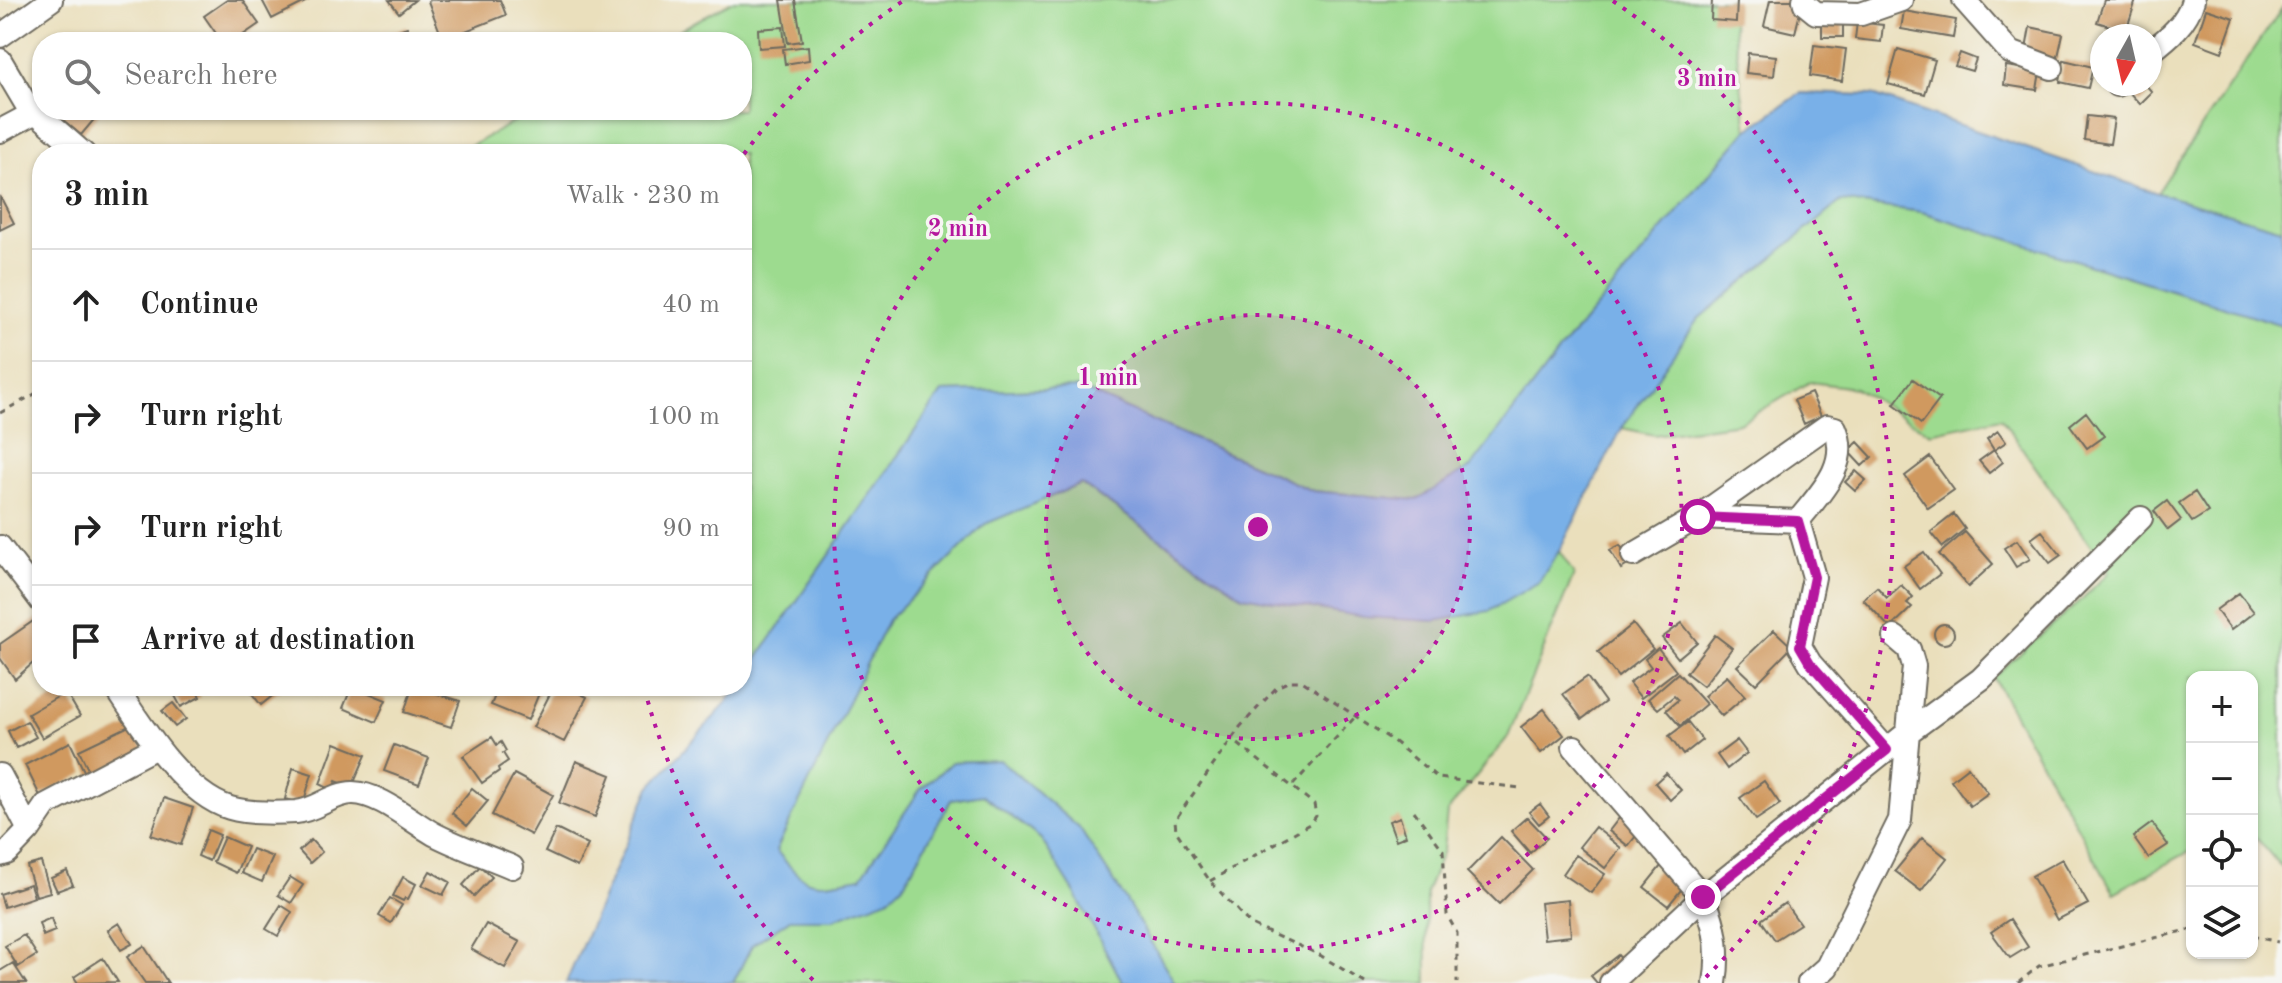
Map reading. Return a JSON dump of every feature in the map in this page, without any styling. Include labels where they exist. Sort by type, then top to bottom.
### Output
[{"type":"street","points":[[0,36],[51,0]]},
{"type":"street","points":[[1804,0],[1816,13],[1861,14],[1901,0]]},
{"type":"street","points":[[1964,0],[2010,52],[2052,68]]},
{"type":"street","points":[[2162,42],[2175,32],[2193,0]]},
{"type":"street","points":[[0,60],[32,114],[0,131]]},
{"type":"street","points":[[45,120],[72,144]]},
{"type":"street","points":[[1633,555],[1698,517],[1827,426],[1835,428],[1840,458],[1829,481],[1798,521]]},
{"type":"street","points":[[1698,517],[1798,521]]},
{"type":"street","points":[[1611,983],[1703,897],[1906,734],[1981,679],[2141,518]]},
{"type":"street","points":[[1798,521],[1814,577],[1800,646],[1810,663],[1887,750]]},
{"type":"street","points":[[0,547],[32,589]]},
{"type":"street","points":[[1809,983],[1827,967],[1900,820],[1914,666],[1909,649],[1895,637]]},
{"type":"street","points":[[122,696],[156,747],[198,789],[230,809],[297,812],[317,808],[333,798],[354,793],[383,802],[436,835],[512,867]]},
{"type":"street","points":[[0,855],[7,853],[29,830],[46,805],[156,747]]},
{"type":"street","points":[[1574,747],[1703,897],[1714,919],[1718,964],[1715,983]]},
{"type":"street","points":[[0,775],[29,830]]},
{"type":"path","points":[[0,413],[32,395]]},
{"type":"path","points":[[1365,983],[1318,954],[1251,925],[1210,881],[1176,831],[1175,820],[1240,727],[1277,687],[1290,681],[1302,681],[1392,740],[1438,778],[1520,788]]},
{"type":"path","points":[[1293,785],[1355,717]]},
{"type":"path","points":[[1210,881],[1311,823],[1316,816],[1314,804],[1233,739]]},
{"type":"path","points":[[1414,811],[1443,850],[1447,915],[1457,933],[1457,983]]},
{"type":"path","points":[[2018,983],[2039,966],[2186,930]]},
{"type":"path","points":[[2258,937],[2278,942]]},
{"type":"green space","points":[[734,0],[1730,0],[1747,130],[1560,350],[1471,468],[1416,500],[1313,491],[1079,388],[942,392],[752,666],[752,144],[474,144],[517,120],[752,120],[752,32],[676,32]]},
{"type":"green space","points":[[2282,8],[2282,229],[2157,193]]},
{"type":"green space","points":[[1841,201],[1922,212],[2282,325],[2282,868],[2258,840],[2258,671],[2186,671],[2186,853],[2114,893],[1993,677],[2109,572],[2001,418],[1930,433],[1855,388],[1810,382],[1739,423],[1654,435],[1622,428],[1698,319]]},
{"type":"green space","points":[[1081,484],[1243,596],[1364,617],[1435,621],[1539,582],[1559,551],[1574,574],[1508,737],[1447,812],[1443,850],[1426,893],[1427,983],[1175,983],[1079,828],[1000,760],[952,762],[920,790],[862,877],[813,882],[796,873],[776,850],[888,620],[985,524]]},
{"type":"green space","points":[[983,795],[1041,839],[1075,893],[1123,983],[733,983],[752,945],[790,919],[833,919],[904,884],[951,800]]},
{"type":"water","points":[[1801,93],[1873,95],[2157,193],[2282,229],[2282,325],[1922,212],[1841,201],[1698,319],[1622,428],[1559,551],[1539,582],[1489,611],[1435,621],[1364,617],[1243,596],[1081,484],[985,524],[888,620],[776,850],[796,873],[813,882],[861,877],[920,790],[952,762],[1000,760],[1079,828],[1175,983],[1123,983],[1075,893],[1041,839],[983,795],[951,800],[904,884],[888,899],[833,919],[790,919],[752,945],[733,983],[566,983],[650,787],[731,696],[752,696],[752,666],[942,392],[1079,388],[1313,491],[1416,500],[1471,467],[1560,350],[1747,130]]},
{"type":"building","points":[[227,0],[242,0],[259,24],[247,32],[215,32],[204,16]]},
{"type":"building","points":[[262,0],[309,0],[272,19]]},
{"type":"building","points":[[389,0],[415,0],[399,13]]},
{"type":"building","points":[[500,0],[506,15],[463,32],[440,32],[428,1]]},
{"type":"building","points":[[781,0],[795,0],[802,41],[788,43]]},
{"type":"building","points":[[1712,0],[1737,0],[1736,22],[1711,20]]},
{"type":"building","points":[[1770,0],[1803,0],[1795,33],[1764,26]]},
{"type":"building","points":[[2104,0],[2136,0],[2128,24],[2097,22]]},
{"type":"building","points":[[2206,9],[2234,18],[2222,52],[2195,42]]},
{"type":"building","points":[[1904,11],[1956,20],[1953,38],[1901,29]]},
{"type":"building","points":[[1822,22],[1843,22],[1843,37],[1822,37]]},
{"type":"building","points":[[1857,22],[1883,25],[1881,42],[1855,39]]},
{"type":"building","points":[[407,27],[409,32],[393,32]]},
{"type":"building","points":[[783,27],[785,46],[759,48],[758,29]]},
{"type":"building","points":[[2030,27],[2063,34],[2057,61],[2025,55]]},
{"type":"building","points":[[1814,45],[1846,49],[1842,81],[1810,76]]},
{"type":"building","points":[[808,46],[809,60],[785,64],[783,49]]},
{"type":"building","points":[[1898,49],[1935,60],[1925,94],[1888,84]]},
{"type":"building","points":[[1748,53],[1776,56],[1774,76],[1746,73]]},
{"type":"building","points":[[1960,53],[1976,59],[1972,71],[1955,66]]},
{"type":"building","points":[[2064,60],[2090,66],[2088,88],[2060,82]]},
{"type":"building","points":[[2006,66],[2040,71],[2037,90],[2004,85]]},
{"type":"building","points":[[2132,96],[2148,96],[2140,104]]},
{"type":"building","points":[[2087,116],[2114,119],[2110,144],[2084,140]]},
{"type":"building","points":[[63,120],[94,120],[81,135]]},
{"type":"building","points":[[0,196],[14,223],[0,230]]},
{"type":"building","points":[[1913,379],[1940,399],[1921,424],[1894,404]]},
{"type":"building","points":[[1811,393],[1821,416],[1804,424],[1794,400]]},
{"type":"building","points":[[2086,412],[2104,436],[2087,448],[2070,425]]},
{"type":"building","points":[[1998,431],[2006,442],[1994,450],[1987,439]]},
{"type":"building","points":[[1858,442],[1872,457],[1862,466],[1848,451]]},
{"type":"building","points":[[1994,450],[2003,462],[1989,473],[1979,461]]},
{"type":"building","points":[[1930,457],[1954,490],[1928,508],[1905,476]]},
{"type":"building","points":[[1856,471],[1866,480],[1855,491],[1845,482]]},
{"type":"building","points":[[2195,492],[2208,512],[2192,522],[2179,503]]},
{"type":"building","points":[[2167,501],[2181,520],[2168,530],[2154,511]]},
{"type":"building","points":[[1954,514],[1965,529],[1943,547],[1931,532]]},
{"type":"building","points":[[2042,531],[2061,555],[2050,563],[2031,539]]},
{"type":"building","points":[[1965,532],[1993,564],[1968,587],[1939,554]]},
{"type":"building","points":[[2017,540],[2030,559],[2016,567],[2004,548]]},
{"type":"building","points":[[1620,545],[1631,563],[1621,569],[1610,550]]},
{"type":"building","points":[[1924,552],[1940,574],[1920,589],[1904,566]]},
{"type":"building","points":[[1901,585],[1913,597],[1907,603],[1912,607],[1890,628],[1863,599],[1877,587],[1887,598]]},
{"type":"building","points":[[2239,593],[2254,612],[2231,630],[2216,610]]},
{"type":"building","points":[[32,622],[32,664],[15,679],[0,658],[0,644]]},
{"type":"building","points":[[1682,623],[1697,642],[1678,658],[1662,638]]},
{"type":"building","points":[[1633,624],[1653,649],[1618,677],[1598,652]]},
{"type":"building","points":[[1944,624],[1951,627],[1954,634],[1951,641],[1944,644],[1937,641],[1934,634],[1937,627]]},
{"type":"building","points":[[1774,630],[1792,647],[1756,684],[1737,666]]},
{"type":"building","points":[[1715,635],[1732,648],[1703,686],[1686,673]]},
{"type":"building","points":[[1658,648],[1676,671],[1641,698],[1629,683],[1651,667],[1645,659]]},
{"type":"building","points":[[1678,673],[1706,704],[1680,726],[1666,710],[1678,700],[1674,696],[1658,709],[1648,699]]},
{"type":"building","points":[[1727,676],[1745,696],[1722,716],[1704,696]]},
{"type":"building","points":[[1587,677],[1605,702],[1582,719],[1563,694]]},
{"type":"building","points":[[59,696],[68,696],[80,716],[42,738],[28,714]]},
{"type":"building","points":[[175,696],[200,696],[200,697],[181,707]]},
{"type":"building","points":[[254,696],[272,696],[261,705]]},
{"type":"building","points":[[348,696],[376,696],[386,700],[376,722],[343,708]]},
{"type":"building","points":[[410,696],[444,696],[460,701],[451,727],[404,712]]},
{"type":"building","points":[[495,696],[538,696],[528,720],[491,705]]},
{"type":"building","points":[[549,696],[587,697],[564,742],[533,727]]},
{"type":"building","points":[[173,703],[186,719],[175,727],[162,711]]},
{"type":"building","points":[[1544,709],[1564,735],[1541,753],[1521,727]]},
{"type":"building","points":[[27,721],[36,737],[16,748],[8,731]]},
{"type":"building","points":[[1688,722],[1702,740],[1683,755],[1669,736]]},
{"type":"building","points":[[131,725],[145,752],[92,778],[79,750]]},
{"type":"building","points":[[492,737],[497,745],[501,742],[508,761],[482,783],[463,756]]},
{"type":"building","points":[[1737,740],[1747,753],[1727,769],[1717,755]]},
{"type":"building","points":[[70,742],[85,773],[40,796],[25,765]]},
{"type":"building","points":[[335,743],[366,755],[352,787],[336,781],[332,790],[320,784]]},
{"type":"building","points":[[394,745],[429,758],[419,784],[384,771]]},
{"type":"building","points":[[576,761],[611,775],[595,817],[559,803]]},
{"type":"building","points":[[1968,767],[1988,793],[1970,806],[1951,780]]},
{"type":"building","points":[[293,768],[312,774],[303,804],[285,799]]},
{"type":"building","points":[[1666,773],[1681,790],[1670,800],[1655,783]]},
{"type":"building","points":[[514,774],[553,795],[531,835],[492,815]]},
{"type":"building","points":[[1764,781],[1780,804],[1756,820],[1740,798]]},
{"type":"building","points":[[472,788],[488,801],[467,826],[452,813]]},
{"type":"building","points":[[164,798],[193,808],[181,845],[151,835]]},
{"type":"building","points":[[1540,804],[1549,816],[1539,824],[1529,812]]},
{"type":"building","points":[[1623,813],[1642,828],[1628,846],[1609,831]]},
{"type":"building","points":[[1400,817],[1406,836],[1396,840],[1389,821]]},
{"type":"building","points":[[1527,817],[1547,838],[1530,853],[1511,831]]},
{"type":"building","points":[[2152,823],[2168,845],[2148,858],[2133,837]]},
{"type":"building","points":[[1595,827],[1621,848],[1605,868],[1579,847]]},
{"type":"building","points":[[556,829],[588,845],[577,867],[545,852]]},
{"type":"building","points":[[208,830],[220,835],[209,861],[198,856]]},
{"type":"building","points":[[224,837],[247,847],[236,873],[213,862]]},
{"type":"building","points":[[1501,837],[1533,870],[1499,904],[1467,872]]},
{"type":"building","points":[[1922,838],[1947,858],[1921,891],[1895,871]]},
{"type":"building","points":[[311,840],[322,852],[310,863],[299,851]]},
{"type":"building","points":[[252,849],[273,857],[262,882],[241,873]]},
{"type":"building","points":[[1576,855],[1605,874],[1591,893],[1563,874]]},
{"type":"building","points":[[2062,859],[2088,904],[2057,920],[2032,876]]},
{"type":"building","points":[[41,862],[50,892],[36,896],[27,866]]},
{"type":"building","points":[[480,866],[492,877],[474,896],[463,885]]},
{"type":"building","points":[[1661,866],[1685,885],[1668,906],[1644,887]]},
{"type":"building","points":[[67,871],[73,885],[57,891],[51,878]]},
{"type":"building","points":[[430,871],[450,882],[443,895],[422,885]]},
{"type":"building","points":[[290,877],[303,885],[291,903],[278,895]]},
{"type":"building","points":[[403,877],[416,884],[408,899],[403,901],[393,896]]},
{"type":"building","points":[[30,884],[34,897],[4,907],[0,894]]},
{"type":"building","points":[[390,898],[402,905],[391,923],[379,916]]},
{"type":"building","points":[[1568,900],[1571,936],[1544,939],[1540,903]]},
{"type":"building","points":[[1785,903],[1800,924],[1775,940],[1761,920]]},
{"type":"building","points":[[281,905],[292,912],[278,936],[266,929]]},
{"type":"building","points":[[51,918],[55,931],[43,936],[39,923]]},
{"type":"building","points":[[2010,919],[2028,947],[2010,958],[1991,932]]},
{"type":"building","points":[[119,923],[132,944],[121,950],[108,930]]},
{"type":"building","points":[[486,924],[520,942],[505,968],[471,949]]},
{"type":"building","points":[[24,935],[37,955],[18,967],[5,946]]},
{"type":"building","points":[[144,946],[168,983],[145,983],[127,957]]},
{"type":"building","points":[[1618,955],[1634,975],[1624,983],[1597,983],[1591,976]]},
{"type":"building","points":[[103,958],[118,982],[78,983],[74,977]]},
{"type":"building","points":[[13,963],[26,983],[0,983],[0,971]]},
{"type":"route","points":[[1698,517],[1798,521],[1814,577],[1800,646],[1810,663],[1887,750],[1703,897]]}]
